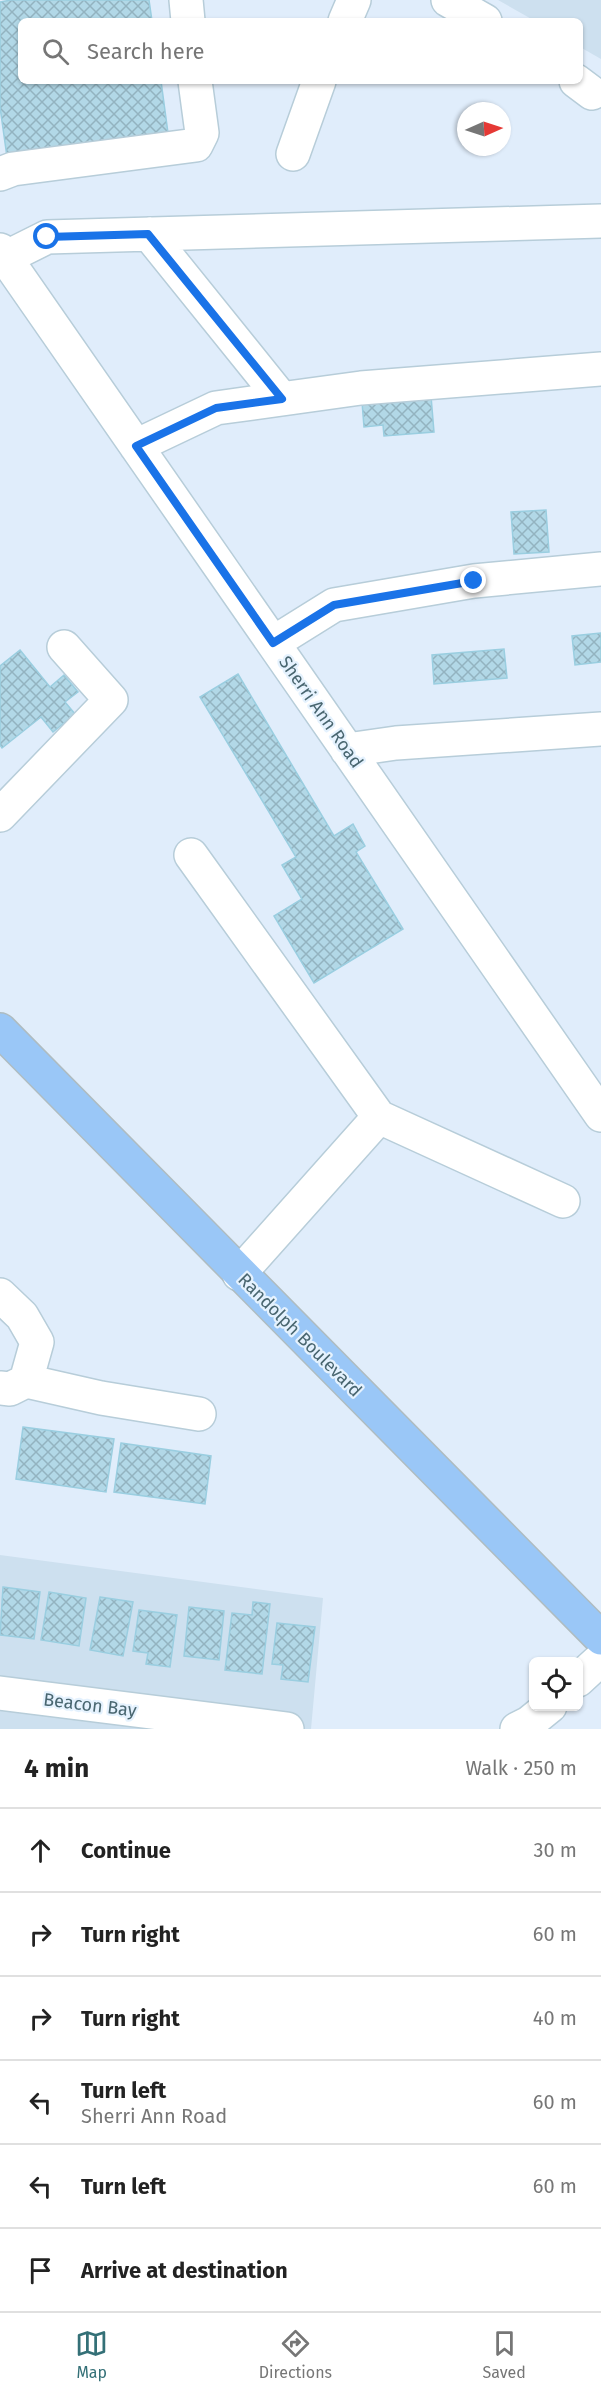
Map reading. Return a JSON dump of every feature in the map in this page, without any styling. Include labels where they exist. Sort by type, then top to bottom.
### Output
[{"type":"main road","name":"Randolph Boulevard","points":[[0,1030],[601,1638]]},
{"type":"street","points":[[186,0],[188,18]]},
{"type":"street","points":[[346,18],[354,0]]},
{"type":"street","points":[[448,0],[480,18]]},
{"type":"street","points":[[0,174],[13,169],[196,145],[202,133],[195,84]]},
{"type":"street","points":[[293,154],[318,84]]},
{"type":"street","points":[[2,254],[47,237],[601,220]]},
{"type":"street","points":[[148,234],[282,399]]},
{"type":"street","name":"Sherri Ann Road","points":[[2,254],[601,1115]]},
{"type":"street","points":[[136,446],[216,408],[361,388],[601,369]]},
{"type":"street","points":[[273,643],[334,605],[474,581],[601,569]]},
{"type":"street","points":[[2,808],[111,700],[63,647]]},
{"type":"street","points":[[347,750],[396,743],[601,729]]},
{"type":"street","points":[[191,855],[379,1117],[563,1201]]},
{"type":"street","points":[[239,1274],[379,1117]]},
{"type":"street","points":[[0,1295],[22,1316],[37,1342],[13,1385],[199,1414]]},
{"type":"street","points":[[583,1676],[601,1659]]},
{"type":"street","name":"Beacon Bay","points":[[0,1693],[157,1721],[287,1729]]},
{"type":"street","points":[[517,1729],[545,1711]]},
{"type":"shaded area","points":[[498,0],[601,0],[601,59],[583,49],[583,18],[530,18]]},
{"type":"shaded area","points":[[0,1555],[323,1598],[311,1729],[0,1729]]},
{"type":"building","points":[[11,0],[149,0],[152,18],[18,18],[18,84],[161,84],[168,133],[7,157],[0,107],[0,2]]},
{"type":"building","points":[[431,396],[434,432],[384,436],[383,425],[364,427],[362,402]]},
{"type":"building","points":[[546,510],[549,552],[514,554],[511,512]]},
{"type":"building","points":[[601,633],[601,662],[575,665],[572,636]]},
{"type":"building","points":[[504,649],[507,678],[434,684],[432,655]]},
{"type":"building","points":[[20,650],[50,687],[64,675],[78,692],[65,702],[75,714],[53,732],[41,717],[2,748],[0,745],[0,666]]},
{"type":"building","points":[[238,674],[334,836],[353,824],[365,846],[356,852],[403,929],[314,983],[274,916],[302,899],[282,865],[296,857],[200,697]]},
{"type":"building","points":[[23,1427],[114,1439],[106,1492],[16,1479]]},
{"type":"building","points":[[121,1443],[211,1456],[205,1504],[114,1492]]},
{"type":"building","points":[[3,1587],[40,1592],[34,1639],[0,1635]]},
{"type":"building","points":[[49,1592],[86,1598],[79,1646],[41,1640]]},
{"type":"building","points":[[100,1597],[133,1602],[123,1656],[90,1650]]},
{"type":"building","points":[[253,1602],[270,1604],[262,1674],[225,1670],[232,1613],[252,1615]]},
{"type":"building","points":[[189,1607],[224,1611],[219,1660],[184,1656]]},
{"type":"building","points":[[139,1610],[177,1615],[170,1667],[146,1664],[148,1653],[133,1651]]},
{"type":"building","points":[[277,1623],[315,1627],[308,1682],[281,1679],[283,1665],[272,1664]]},
{"type":"route","points":[[47,237],[148,234],[282,399],[216,408],[136,446],[273,643],[334,605],[474,581]]}]
